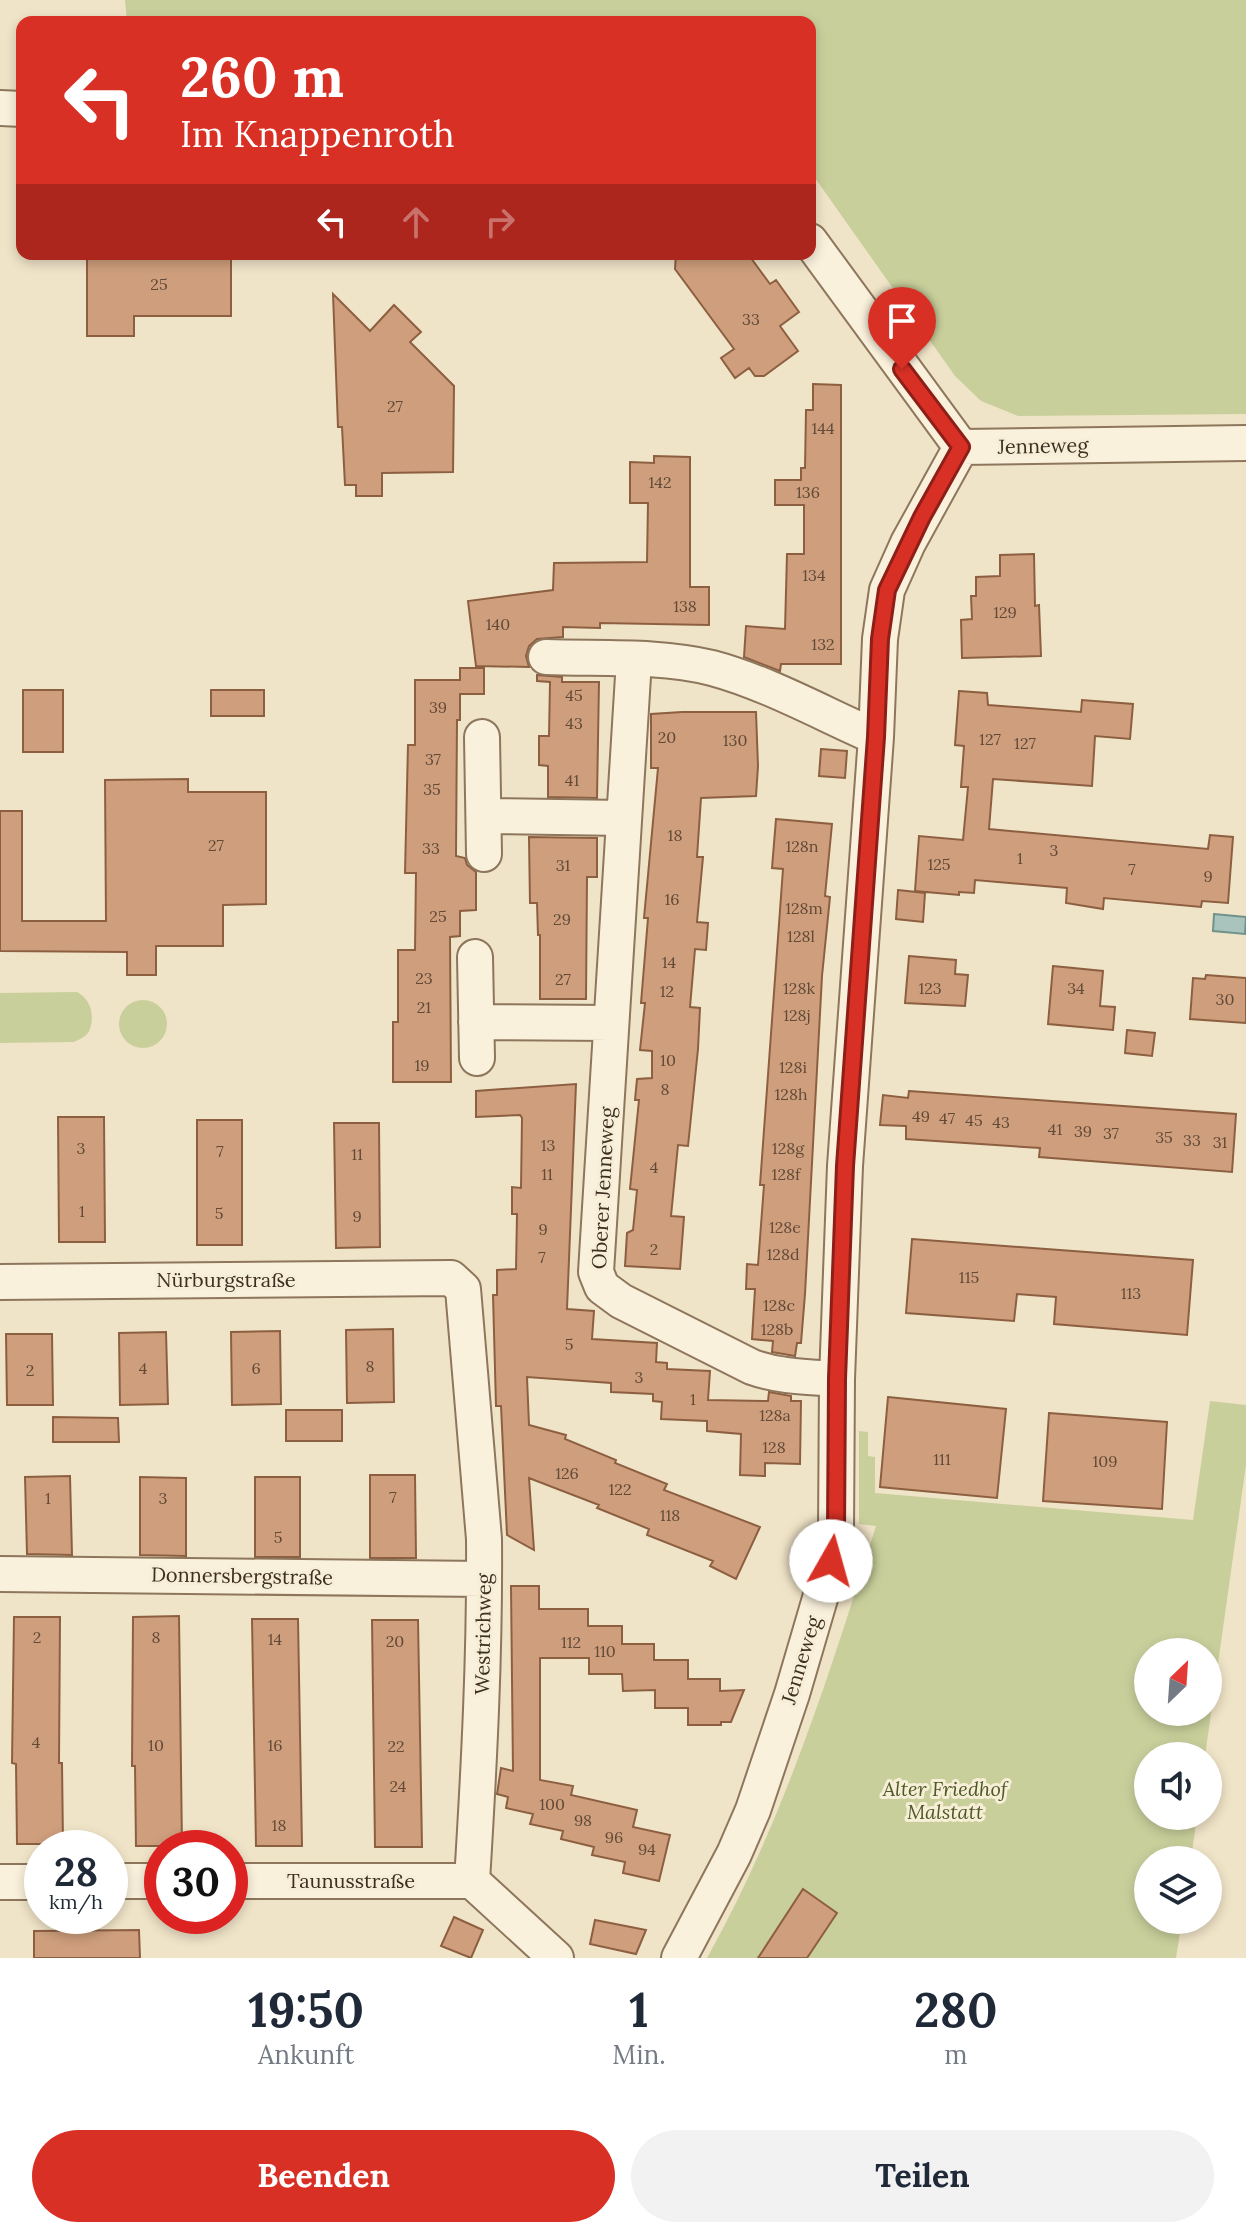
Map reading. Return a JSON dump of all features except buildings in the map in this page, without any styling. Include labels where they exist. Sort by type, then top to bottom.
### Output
[{"type":"street","points":[[816,249],[961,447]]},
{"type":"street","name":"Jenneweg","points":[[679,1958],[734,1854],[753,1810],[792,1694],[831,1561],[836,1531],[837,1379],[845,1166],[876,737],[880,639],[887,590],[922,517],[961,447],[1246,443]]},
{"type":"street","points":[[546,657],[681,663],[721,671],[876,737]]},
{"type":"street","name":"Oberer Jenneweg","points":[[634,660],[596,1272],[602,1287],[621,1301],[752,1367],[793,1377],[837,1379]]},
{"type":"street","points":[[482,737],[484,854]]},
{"type":"street","points":[[484,816],[624,818]]},
{"type":"street","points":[[475,957],[477,1058]]},
{"type":"street","points":[[476,1022],[611,1023]]},
{"type":"street","name":"Nürburgstraße","points":[[0,1282],[451,1278]]},
{"type":"street","name":"Westrichweg","points":[[451,1278],[463,1289],[483,1524],[480,1752],[472,1881]]},
{"type":"street","name":"Donnersbergstraße","points":[[0,1574],[484,1579]]},
{"type":"street","name":"Taunusstraße","points":[[248,1881],[472,1881]]},
{"type":"street","points":[[472,1881],[556,1958]]},
{"type":"street","points":[[0,1882],[24,1882]]},
{"type":"green space","points":[[125,0],[1246,0],[1246,414],[1018,416],[981,401],[955,376],[816,179],[816,16],[126,16]]},
{"type":"green space","points":[[77,992],[85,998],[92,1013],[90,1029],[84,1037],[74,1042],[0,1043],[0,993]]},
{"type":"green space","points":[[143,1000],[160,1007],[167,1024],[160,1041],[143,1048],[126,1041],[119,1024],[126,1007]]},
{"type":"green space","name":"Alter Friedhof Malstatt","points":[[1210,1401],[1246,1405],[1246,1465],[1222,1638],[1134,1638],[1134,1726],[1209,1726],[1207,1742],[1134,1742],[1134,1830],[1195,1830],[1193,1846],[1134,1846],[1134,1934],[1180,1934],[1176,1958],[707,1958],[782,1800],[841,1636],[876,1526],[859,1524],[859,1431],[868,1432],[868,1456],[875,1457],[875,1493],[1193,1520]]},
{"type":"water","points":[[1214,914],[1246,917],[1245,934],[1213,931]]},
{"type":"route","points":[[831,1561],[836,1531],[837,1379],[845,1166],[876,737],[880,639],[887,590],[908,543],[961,447],[902,369]]}]
